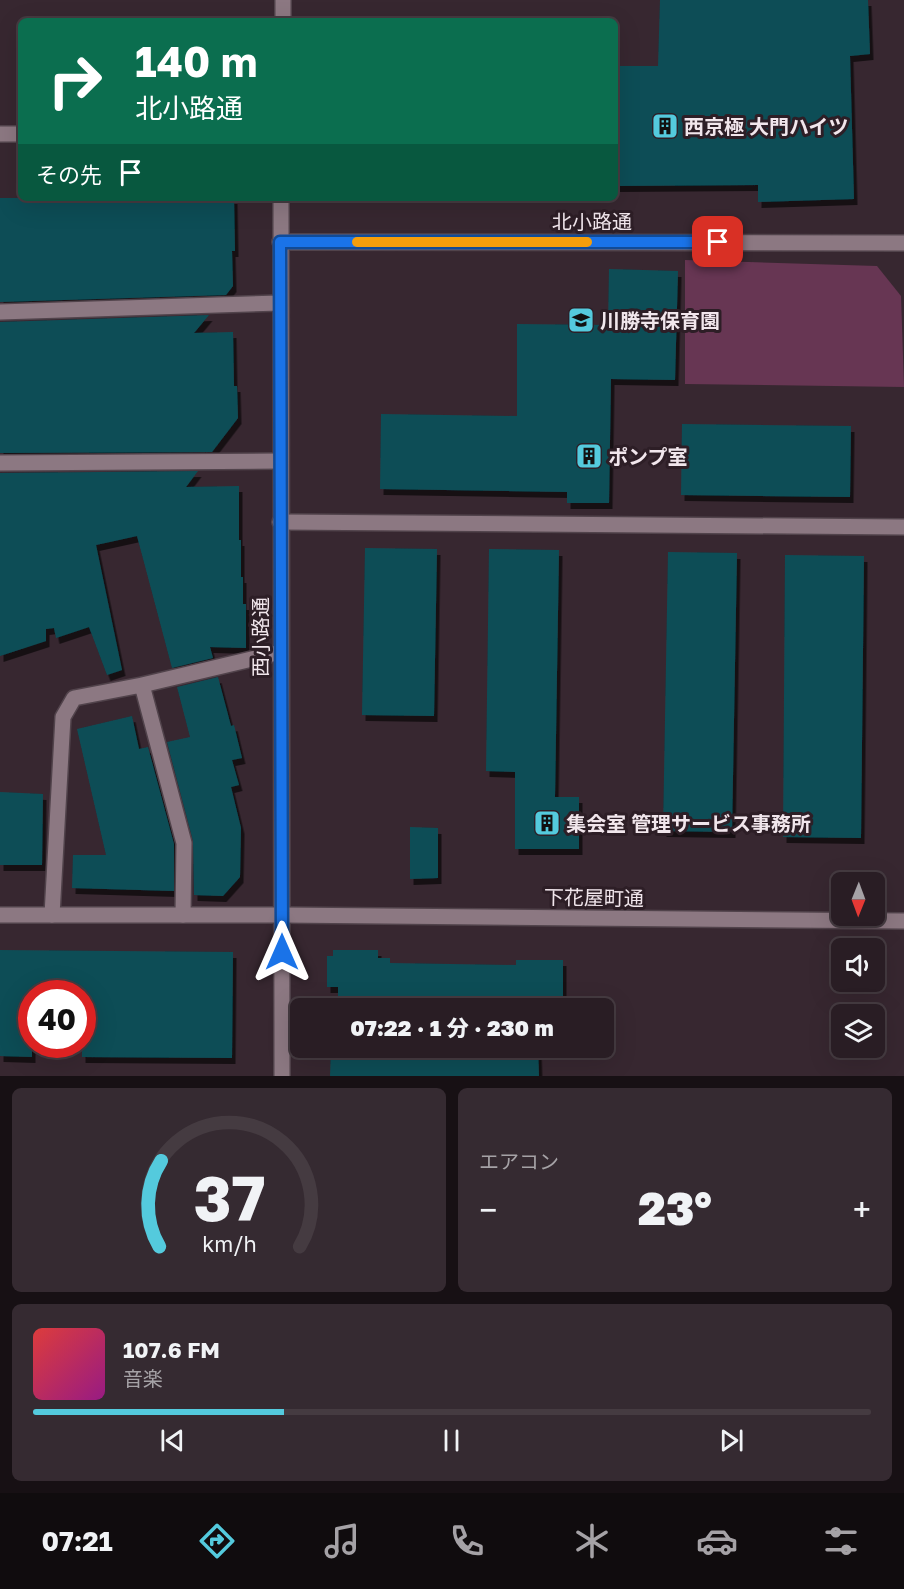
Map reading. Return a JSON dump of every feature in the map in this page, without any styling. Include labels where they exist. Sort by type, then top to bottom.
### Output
[{"type":"street","points":[[283,0],[283,18]]},
{"type":"street","points":[[0,134],[18,134]]},
{"type":"street","name":"西小路通","points":[[281,201],[282,1076]]},
{"type":"street","name":"北小路通","points":[[280,242],[904,243]]},
{"type":"street","points":[[0,312],[280,303]]},
{"type":"street","points":[[0,463],[280,461]]},
{"type":"street","points":[[280,522],[904,527]]},
{"type":"street","points":[[52,915],[63,717],[74,698],[142,685],[281,652]]},
{"type":"street","points":[[142,685],[184,843],[183,915]]},
{"type":"street","name":"下花屋町通","points":[[0,915],[283,915],[904,921]]},
{"type":"shaded area","points":[[685,260],[877,266],[901,296],[904,387],[685,384]]},
{"type":"building","points":[[660,0],[868,0],[870,54],[850,56],[854,199],[758,202],[758,185],[618,186],[618,66],[658,66]]},
{"type":"building","points":[[0,198],[18,198],[18,201],[234,201],[233,286],[226,295],[0,302]]},
{"type":"building","points":[[609,269],[678,271],[675,380],[611,379],[609,503],[567,503],[567,492],[380,489],[381,414],[517,416],[517,324],[608,325]]},
{"type":"building","points":[[209,315],[194,333],[233,332],[234,386],[237,386],[238,418],[212,452],[0,453],[0,322]]},
{"type":"building","points":[[682,424],[851,426],[850,497],[681,495]]},
{"type":"building","points":[[198,471],[186,487],[239,486],[239,540],[241,540],[243,604],[246,604],[246,648],[210,647],[213,658],[172,668],[137,536],[96,545],[122,670],[107,675],[89,627],[56,638],[54,628],[46,629],[46,641],[0,656],[0,473]]},
{"type":"building","points":[[365,548],[437,549],[434,716],[362,715]]},
{"type":"building","points":[[489,549],[559,550],[555,797],[579,797],[579,849],[515,849],[515,772],[486,771]]},
{"type":"building","points":[[668,552],[737,553],[732,832],[663,831]]},
{"type":"building","points":[[785,555],[864,556],[861,838],[783,837]]},
{"type":"building","points":[[218,677],[242,758],[232,760],[239,785],[231,787],[241,828],[240,877],[223,896],[194,895],[193,841],[167,742],[190,737],[177,687]]},
{"type":"building","points":[[132,716],[139,749],[148,747],[174,844],[174,891],[72,888],[73,855],[106,855],[77,729]]},
{"type":"building","points":[[0,792],[43,794],[42,865],[0,865]]},
{"type":"building","points":[[410,827],[438,828],[438,878],[410,879]]},
{"type":"building","points":[[0,950],[233,952],[232,1058],[96,1057],[96,980],[18,980],[18,1057],[0,1056]]},
{"type":"building","points":[[333,950],[378,950],[378,958],[390,958],[390,963],[516,965],[516,960],[563,960],[563,998],[338,998],[338,987],[327,987],[327,956],[333,956]]},
{"type":"building","points":[[331,1058],[538,1058],[539,1076],[330,1076]]},
{"type":"slow traffic","points":[[357,242],[587,242]]},
{"type":"place","name":"西京極 大門ハイツ","points":[[665,126]]},
{"type":"place","name":"川勝寺保育園","points":[[581,320]]},
{"type":"place","name":"ポンプ室","points":[[589,456]]},
{"type":"place","name":"集会室 管理サービス事務所","points":[[547,823]]},
{"type":"route","points":[[282,952],[280,242],[718,242]]}]
